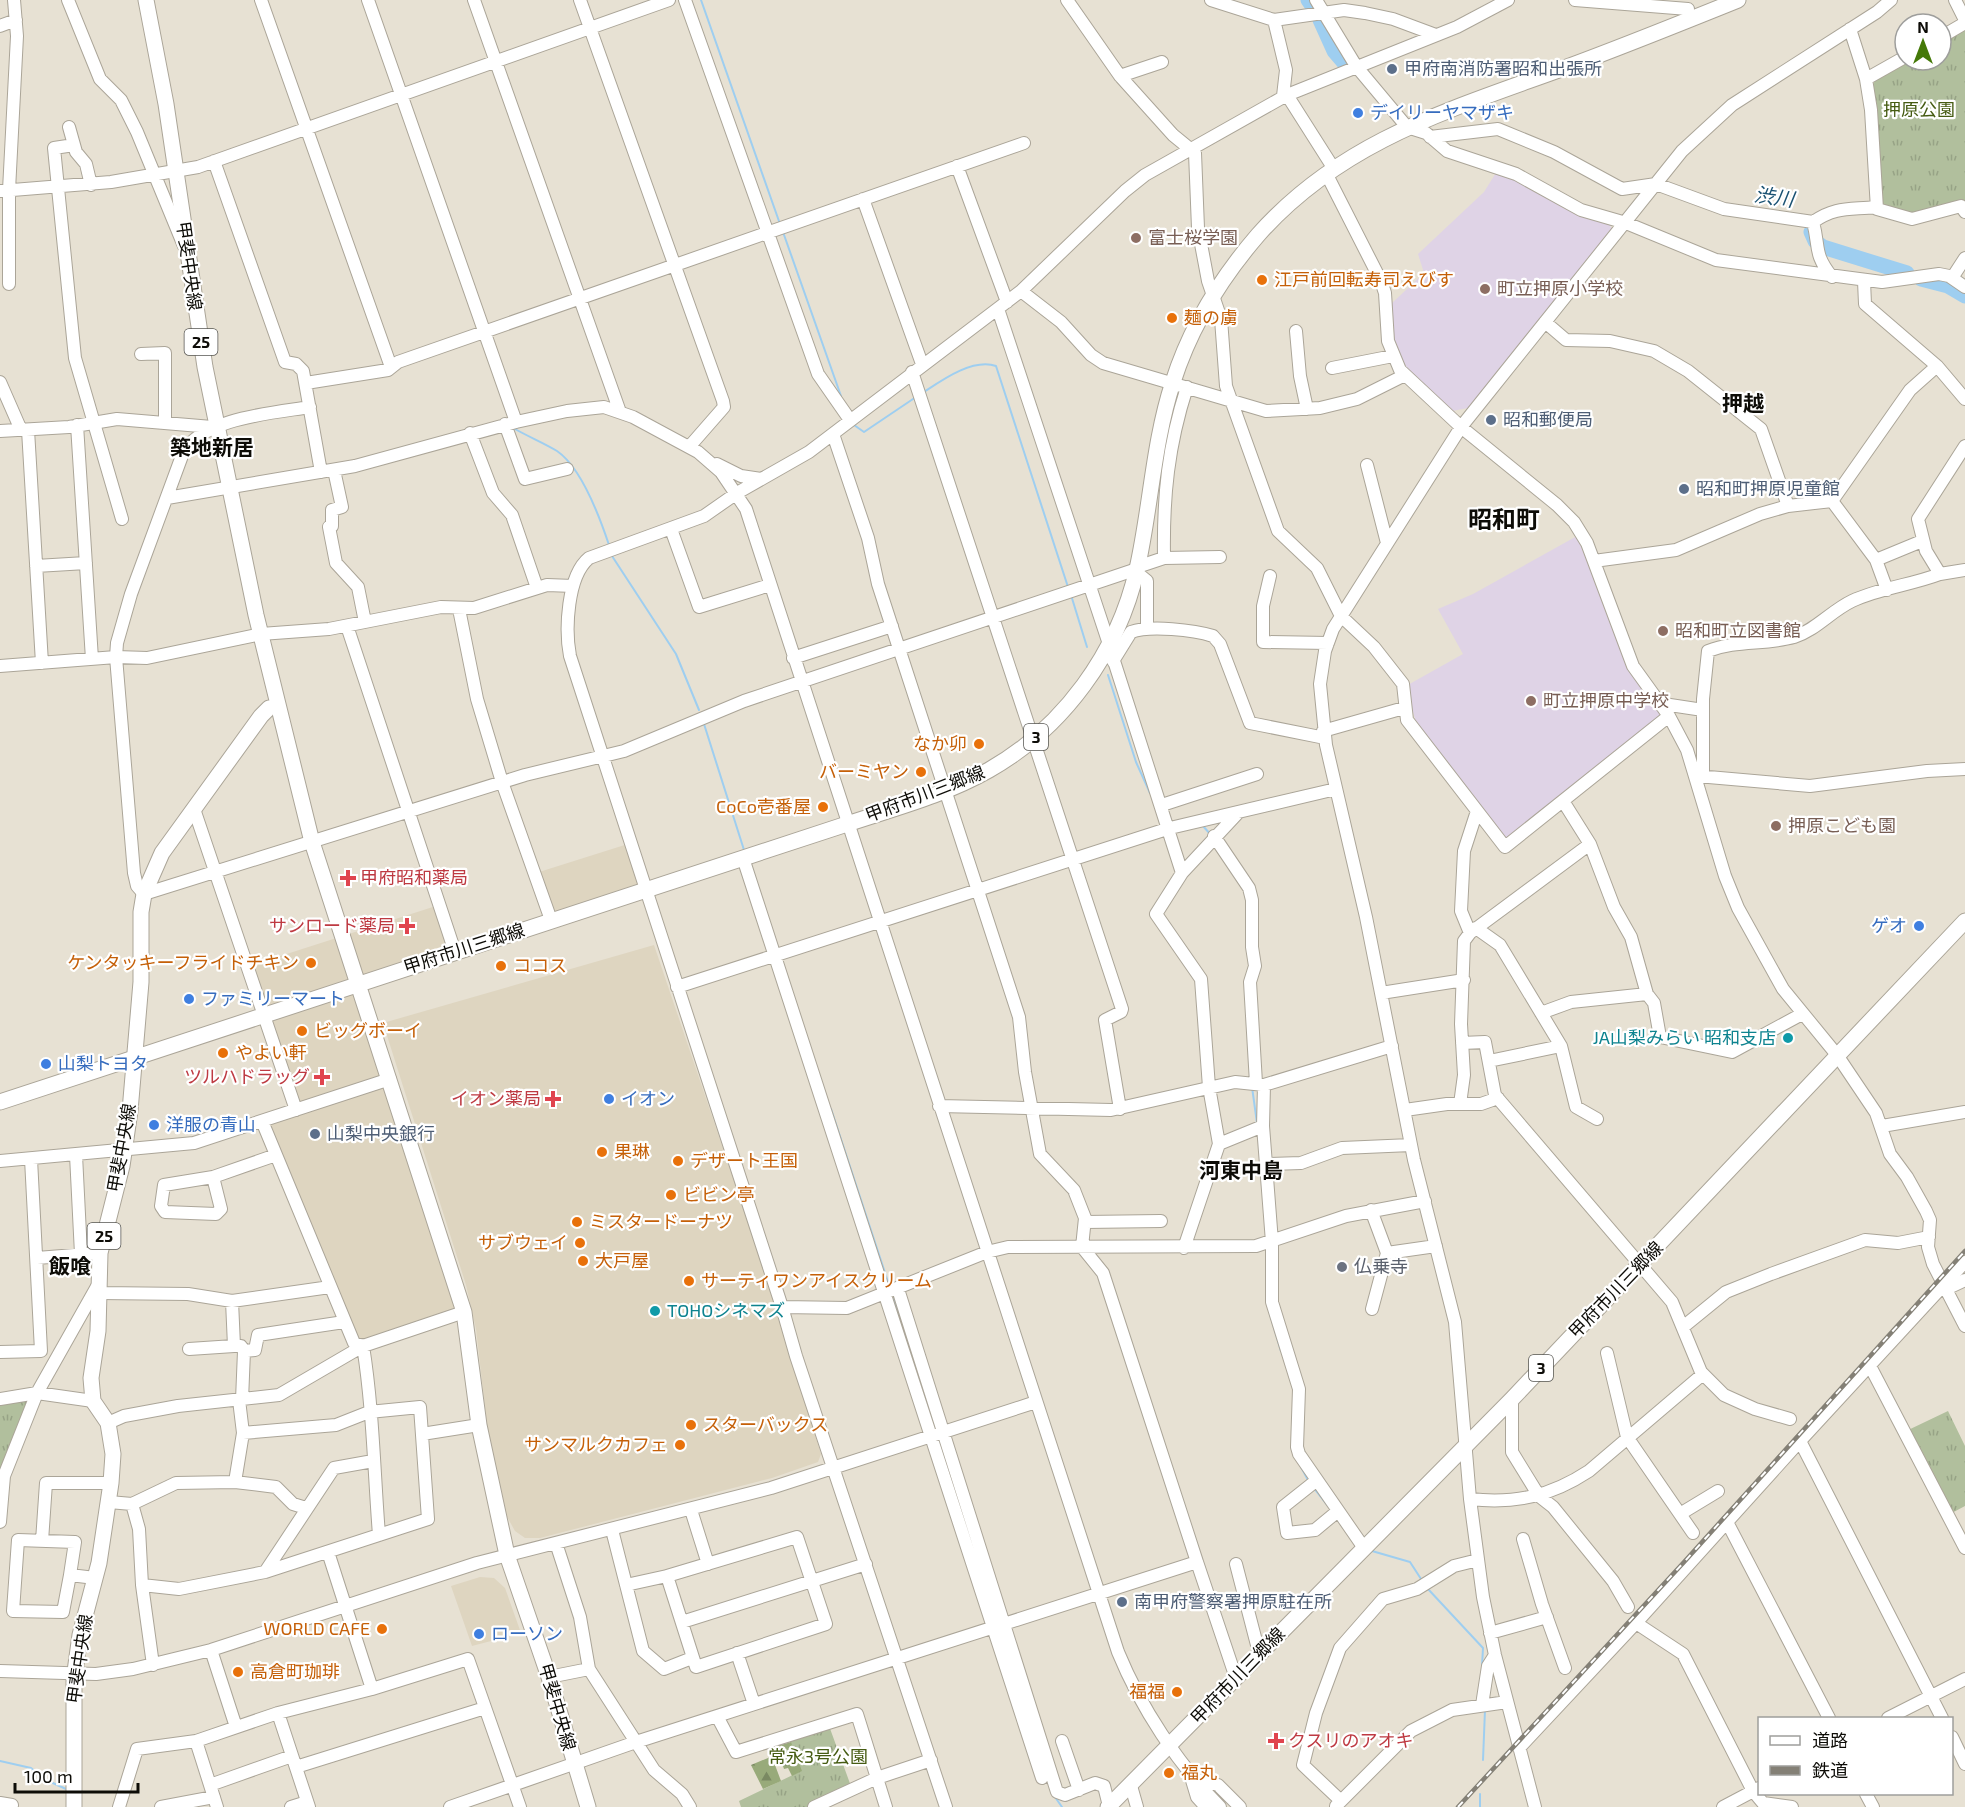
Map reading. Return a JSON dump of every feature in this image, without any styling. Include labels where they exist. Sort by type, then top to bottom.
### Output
[{"type":"main road","name":"甲斐中央線","points":[[146,0],[162,80],[216,428],[278,706],[312,842],[464,1312],[471,1351],[479,1425],[507,1555],[549,1677],[573,1765],[588,1807]]},
{"type":"main road","name":"甲府市川三郷線","points":[[0,1102],[848,824],[945,790],[988,770],[1032,740],[1073,699],[1109,652],[1137,569],[1160,429],[1180,385],[1195,330],[1213,296],[1260,234],[1291,203],[1369,145],[1689,9],[1738,0]]},
{"type":"main road","name":"甲斐中央線","points":[[74,1807],[72,1725],[75,1675],[80,1635],[109,1502],[113,1454],[108,1423],[93,1401],[92,1368],[98,1331],[100,1253],[124,1152],[134,1058],[144,894],[162,854],[194,809],[261,716],[269,708],[278,706]]},
{"type":"main road","name":"甲府市川三郷線","points":[[1109,1806],[1512,1399],[1965,921]]},
{"type":"street","points":[[9,284],[5,190],[14,90],[16,20],[14,0]]},
{"type":"street","points":[[68,0],[100,79],[121,100],[188,256]]},
{"type":"street","points":[[261,0],[391,367]]},
{"type":"street","points":[[368,0],[485,331],[525,479],[567,469]]},
{"type":"street","points":[[474,0],[620,412]]},
{"type":"street","points":[[580,0],[723,401],[724,407],[689,447]]},
{"type":"street","points":[[5,190],[60,188],[176,173],[669,0]]},
{"type":"street","points":[[685,0],[818,374],[850,420]]},
{"type":"street","points":[[1067,0],[1120,76],[1173,135],[1196,153],[1198,228],[1213,296],[1221,319],[1226,386],[1278,531],[1317,568],[1341,616],[1374,647],[1403,684],[1407,720],[1505,847],[1563,801],[1666,712],[1670,705],[1703,710]]},
{"type":"street","points":[[1211,0],[1274,20],[1344,10],[1365,12],[1436,35]]},
{"type":"street","points":[[1316,0],[1356,66],[1407,127],[1430,137],[1447,151],[1516,174],[1581,210],[1626,224],[1716,260],[1864,281],[1882,282],[1939,274],[1952,278],[1965,287]]},
{"type":"street","points":[[946,1807],[602,757],[567,640],[573,586],[583,563],[589,558],[704,516],[737,493],[809,452],[1021,291],[1125,191],[1145,175],[1285,95],[1436,35],[1508,0]]},
{"type":"street","points":[[1575,0],[1689,9]]},
{"type":"street","points":[[1535,1807],[1490,1633],[1470,1499],[1455,1322],[1412,1145],[1324,734],[1320,684],[1328,643],[1341,616],[1461,427],[1626,224],[1682,151],[1732,105],[1891,0]]},
{"type":"street","points":[[1955,0],[1965,21]]},
{"type":"street","points":[[0,26],[16,20]]},
{"type":"street","points":[[1274,20],[1286,70],[1285,95],[1330,172],[1385,293],[1385,326],[1393,356],[1406,375],[1461,427],[1557,505],[1574,522],[1587,543],[1627,654],[1640,678],[1666,712],[1700,775],[1725,876],[1738,908],[1778,980],[1802,1014],[1837,1055],[1882,1126],[1890,1154],[1907,1177],[1926,1210],[1930,1220],[1929,1237],[1933,1264],[1965,1326]]},
{"type":"street","points":[[1850,29],[1866,79],[1874,150],[1876,207]]},
{"type":"street","points":[[1120,76],[1162,62]]},
{"type":"street","points":[[1866,79],[1893,64]]},
{"type":"street","points":[[0,91],[14,90]]},
{"type":"street","points":[[69,127],[75,152],[86,164],[91,184]]},
{"type":"street","points":[[1430,137],[1498,129],[1554,152],[1622,189],[1656,184],[1724,209],[1813,222],[1828,212],[1838,209],[1876,207],[1912,219],[1960,206],[1965,212]]},
{"type":"street","points":[[306,383],[346,378],[391,367],[398,362],[581,300],[674,264],[1024,143]]},
{"type":"street","points":[[74,145],[54,148],[60,188],[75,358],[122,519]]},
{"type":"street","points":[[214,161],[285,362],[296,364],[303,370],[321,472]]},
{"type":"street","points":[[957,166],[1090,585],[1109,652],[1170,828],[1182,873]]},
{"type":"street","points":[[863,199],[993,619],[1122,1009],[1121,1012],[1105,1020],[1120,1109]]},
{"type":"street","points":[[1813,222],[1819,261],[1832,277]]},
{"type":"street","points":[[1952,278],[1965,258]]},
{"type":"street","points":[[1864,281],[1865,304],[1937,366],[1965,399]]},
{"type":"street","points":[[1021,291],[1060,322],[1091,355],[1103,363],[1266,411],[1307,409],[1357,399],[1406,375]]},
{"type":"street","points":[[1545,322],[1566,340],[1610,340],[1654,351],[1688,371],[1761,429],[1788,506]]},
{"type":"street","points":[[1296,331],[1300,376],[1307,409]]},
{"type":"street","points":[[141,354],[165,353],[165,423]]},
{"type":"street","points":[[1332,368],[1393,356]]},
{"type":"street","points":[[1594,561],[1676,550],[1760,514],[1788,506],[1832,501],[1910,390],[1937,366]]},
{"type":"street","points":[[0,382],[25,430],[42,663]]},
{"type":"street","points":[[1164,558],[1163,502],[1180,385]]},
{"type":"street","points":[[310,407],[260,415],[197,435],[186,448],[131,594],[117,643],[116,657],[134,873],[137,886],[144,894],[502,782],[624,751],[744,701],[993,619],[1164,558],[1220,557]]},
{"type":"street","points":[[166,498],[334,470],[470,433],[590,407],[620,412],[741,476],[760,479]]},
{"type":"street","points":[[0,431],[77,425],[117,419],[216,428]]},
{"type":"street","points":[[77,425],[92,659]]},
{"type":"street","points":[[470,433],[493,493],[512,514],[537,588]]},
{"type":"street","points":[[833,434],[868,538],[878,584],[891,626],[1019,1017],[1040,1154],[1074,1190],[1085,1222],[1082,1247],[1103,1273],[1236,1678]]},
{"type":"street","points":[[1940,574],[1926,551],[1918,519],[1965,446]]},
{"type":"street","points":[[711,461],[737,493],[746,509],[939,1106],[1128,1677],[1208,1802],[1220,1807]]},
{"type":"street","points":[[1367,465],[1387,543]]},
{"type":"street","points":[[334,470],[342,507],[332,510],[332,526],[329,526],[336,563],[358,587],[365,622]]},
{"type":"street","points":[[1832,501],[1876,560],[1887,590]]},
{"type":"street","points":[[671,529],[699,607],[770,585]]},
{"type":"street","points":[[1876,560],[1923,541]]},
{"type":"street","points":[[36,566],[86,563]]},
{"type":"street","points":[[1137,569],[1147,581],[1147,628]]},
{"type":"street","points":[[1700,775],[1708,651],[1741,644],[1766,644],[1795,637],[1808,632],[1852,601],[1940,574],[1965,570]]},
{"type":"street","points":[[1270,576],[1263,606],[1263,642],[1328,643]]},
{"type":"street","points":[[0,666],[116,657],[147,658],[261,634],[346,626],[441,607],[474,608],[537,588],[573,586]]},
{"type":"street","points":[[459,609],[477,699],[502,782],[552,920]]},
{"type":"street","points":[[346,626],[455,952]]},
{"type":"street","points":[[793,658],[891,626]]},
{"type":"street","points":[[1109,652],[1131,632],[1147,628],[1213,636],[1220,644],[1250,723],[1324,734],[1404,708]]},
{"type":"street","points":[[1700,775],[1810,786],[1927,771],[1965,769]]},
{"type":"street","points":[[1162,805],[1257,774]]},
{"type":"street","points":[[677,987],[1170,828],[1336,789]]},
{"type":"street","points":[[1563,801],[1590,844],[1614,908],[1631,937],[1647,994],[1654,1003],[1660,1037],[1732,1052],[1802,1014]]},
{"type":"street","points":[[194,809],[296,1110]]},
{"type":"street","points":[[1477,811],[1464,851],[1461,911],[1473,930],[1500,945],[1561,1046],[1576,1107],[1597,1119]]},
{"type":"street","points":[[1184,1248],[1219,1144],[1209,1087],[1201,979],[1156,914],[1182,873],[1214,836],[1238,813]]},
{"type":"street","points":[[1214,836],[1250,888],[1252,900],[1252,947],[1255,966],[1250,982],[1272,1242],[1272,1302],[1299,1389],[1297,1447],[1299,1454],[1364,1548]]},
{"type":"street","points":[[1460,1104],[1464,1075],[1462,1043],[1464,940],[1473,930],[1590,844]]},
{"type":"street","points":[[743,858],[883,1295],[937,1434]]},
{"type":"street","points":[[1381,993],[1464,980]]},
{"type":"street","points":[[1541,1012],[1571,1002],[1647,994]]},
{"type":"street","points":[[1462,1043],[1485,1042],[1498,1098],[1672,1302],[1703,1374],[1724,1395],[1755,1409],[1790,1419]]},
{"type":"street","points":[[939,1106],[1068,1111],[1120,1109],[1235,1082],[1260,1084],[1392,1046]]},
{"type":"street","points":[[1489,1061],[1561,1046]]},
{"type":"street","points":[[0,1161],[124,1152],[194,1143],[390,1079]]},
{"type":"street","points":[[1405,1110],[1481,1104],[1498,1098]]},
{"type":"street","points":[[1882,1126],[1965,1112]]},
{"type":"street","points":[[262,1121],[344,1322],[354,1343],[363,1346]]},
{"type":"street","points":[[1219,1144],[1263,1126]]},
{"type":"street","points":[[1266,1164],[1301,1163],[1342,1148],[1412,1145]]},
{"type":"street","points":[[76,1155],[81,1254]]},
{"type":"street","points":[[213,1177],[221,1209],[216,1214],[165,1212],[161,1206],[164,1185],[213,1177],[276,1155]]},
{"type":"street","points":[[0,1352],[41,1351],[31,1159]]},
{"type":"street","points":[[782,1307],[847,1308],[987,1252],[1022,1246],[1232,1248],[1272,1242],[1371,1210],[1425,1201]]},
{"type":"street","points":[[1371,1210],[1387,1253],[1372,1310]]},
{"type":"street","points":[[1085,1222],[1161,1221]]},
{"type":"street","points":[[1683,1327],[1726,1292],[1781,1270],[1865,1240],[1898,1243],[1929,1237]]},
{"type":"street","points":[[1387,1253],[1436,1246]]},
{"type":"street","points":[[37,1258],[100,1253]]},
{"type":"street","points":[[1519,1748],[1636,1623],[1800,1441],[1945,1287],[1965,1262]]},
{"type":"street","points":[[1945,1287],[1965,1280]]},
{"type":"street","points":[[0,1522],[3,1476],[37,1393],[100,1287],[188,1294],[232,1301],[330,1287]]},
{"type":"street","points":[[898,1289],[937,1434],[998,1625],[1042,1778]]},
{"type":"street","points":[[232,1301],[239,1349],[243,1433],[235,1482]]},
{"type":"street","points":[[108,1423],[124,1416],[178,1406],[279,1395],[363,1346],[464,1312]]},
{"type":"street","points":[[189,1349],[255,1350],[258,1335],[344,1322]]},
{"type":"street","points":[[363,1346],[370,1391],[369,1412],[379,1535]]},
{"type":"street","points":[[1607,1353],[1627,1437],[1693,1533]]},
{"type":"street","points":[[1870,1366],[1965,1548]]},
{"type":"street","points":[[1470,1499],[1510,1502],[1539,1496],[1589,1471],[1703,1374]]},
{"type":"street","points":[[0,1399],[37,1393],[93,1401]]},
{"type":"street","points":[[1512,1399],[1512,1452],[1539,1496],[1553,1507],[1613,1581],[1628,1607]]},
{"type":"street","points":[[0,1671],[75,1675],[153,1665],[211,1650],[507,1555],[691,1510],[834,1468],[1036,1402]]},
{"type":"street","points":[[142,1585],[179,1589],[265,1572],[428,1518],[420,1407],[369,1412],[336,1425],[243,1433]]},
{"type":"street","points":[[422,1434],[479,1425]]},
{"type":"street","points":[[1800,1441],[1941,1717]]},
{"type":"street","points":[[265,1572],[334,1468],[373,1461]]},
{"type":"street","points":[[1317,1480],[1283,1507],[1287,1533],[1315,1530],[1338,1511]]},
{"type":"street","points":[[109,1502],[132,1504],[176,1483],[235,1482],[276,1487],[293,1503],[306,1508]]},
{"type":"street","points":[[42,1541],[46,1483],[111,1484]]},
{"type":"street","points":[[1680,1514],[1718,1491]]},
{"type":"street","points":[[132,1504],[139,1529],[142,1585],[153,1665]]},
{"type":"street","points":[[691,1510],[708,1564]]},
{"type":"street","points":[[1727,1521],[1828,1717]]},
{"type":"street","points":[[612,1530],[643,1651],[664,1669],[692,1658]]},
{"type":"street","points":[[626,1585],[667,1576],[797,1537],[826,1624],[696,1667],[667,1576]]},
{"type":"street","points":[[1523,1539],[1565,1668]]},
{"type":"street","points":[[18,1540],[75,1542],[70,1575],[63,1612],[13,1611],[18,1540]]},
{"type":"street","points":[[556,1543],[580,1617],[589,1669],[654,1770],[682,1794],[690,1807]]},
{"type":"street","points":[[328,1552],[372,1689]]},
{"type":"street","points":[[1478,1560],[1454,1566],[1417,1589],[1383,1599],[1340,1648],[1316,1713],[1302,1765],[1338,1804],[1411,1731],[1452,1710],[1507,1702]]},
{"type":"street","points":[[450,1807],[636,1742],[1197,1562]]},
{"type":"street","points":[[682,1622],[866,1564]]},
{"type":"street","points":[[1236,1564],[1257,1645],[1263,1651]]},
{"type":"street","points":[[70,1575],[94,1578]]},
{"type":"street","points":[[1490,1633],[1547,1617]]},
{"type":"street","points":[[1636,1623],[1683,1654],[1756,1789],[1723,1807]]},
{"type":"street","points":[[998,1625],[1057,1792],[1065,1795],[1095,1783],[1104,1786],[1109,1806]]},
{"type":"street","points":[[211,1650],[236,1727]]},
{"type":"street","points":[[737,1653],[754,1704]]},
{"type":"street","points":[[1482,1705],[1488,1666],[1495,1655]]},
{"type":"street","points":[[118,1807],[137,1749],[196,1742],[278,1713],[372,1689],[468,1659],[520,1807]]},
{"type":"street","points":[[549,1677],[589,1669]]},
{"type":"street","points":[[1892,1717],[1965,1679]]},
{"type":"street","points":[[210,1785],[485,1708]]},
{"type":"street","points":[[278,1713],[308,1804],[291,1807]]},
{"type":"street","points":[[717,1716],[736,1752],[857,1714],[886,1807]]},
{"type":"street","points":[[1953,1739],[1965,1764]]},
{"type":"street","points":[[1062,1741],[1079,1790]]},
{"type":"street","points":[[161,1807],[215,1802],[196,1742]]},
{"type":"street","points":[[814,1807],[877,1778],[931,1760]]},
{"type":"street","points":[[1192,1774],[1218,1785],[1240,1807]]},
{"type":"street","points":[[1131,1786],[1137,1807]]},
{"type":"street","points":[[1759,1795],[1763,1803],[1792,1807]]},
{"type":"shaded area","name":"町立押原小学校","points":[[1499,168],[1607,221],[1612,229],[1468,408],[1452,411],[1407,368],[1400,357],[1393,342],[1390,305],[1424,273],[1418,254],[1484,192]]},
{"type":"shaded area","name":"町立押原中学校","points":[[1577,536],[1628,668],[1664,717],[1506,841],[1430,745],[1415,719],[1406,686],[1463,654],[1438,609],[1473,594]]},
{"type":"shaded area","points":[[631,843],[646,890],[551,920],[536,873]]},
{"type":"shaded area","points":[[439,905],[455,952],[359,983],[464,1312],[354,1343],[262,1121],[296,1110],[249,966]]},
{"type":"shaded area","points":[[654,945],[751,1231],[821,1454],[818,1462],[772,1478],[540,1538],[525,1538],[515,1531],[506,1515],[488,1434],[476,1329],[466,1285],[383,1023]]},
{"type":"shaded area","points":[[480,1577],[494,1578],[505,1588],[521,1633],[472,1646],[451,1586]]},
{"type":"green space","name":"押原公園","points":[[1965,30],[1965,207],[1922,216],[1883,207],[1872,86],[1875,81],[1893,71],[1953,72],[1953,37]]},
{"type":"green space","points":[[37,1393],[0,1476],[0,1399]]},
{"type":"green space","points":[[1948,1411],[1965,1446],[1965,1506],[1948,1515],[1904,1432]]},
{"type":"green space","name":"常永3号公園","points":[[828,1723],[852,1789],[814,1807],[741,1807],[739,1801],[801,1771],[788,1735]]},
{"type":"green space","points":[[791,1742],[802,1771],[792,1776],[788,1768],[784,1769],[782,1763],[775,1765],[781,1781],[763,1789],[751,1765],[780,1753],[777,1746]]},
{"type":"waterway","points":[[701,0],[780,224]]},
{"type":"waterway","name":"渋川","points":[[1308,0],[1315,10]]},
{"type":"waterway","name":"渋川","points":[[1320,20],[1334,51],[1346,65]]},
{"type":"waterway","points":[[783,232],[841,396]]},
{"type":"waterway","name":"渋川","points":[[1811,232],[1815,241],[1823,247],[1907,273]]},
{"type":"waterway","name":"渋川","points":[[1921,279],[1948,286],[1965,296]]},
{"type":"waterway","points":[[924,392],[949,376],[968,368],[987,364],[996,366],[1068,587]]},
{"type":"waterway","points":[[854,425],[864,432],[916,397]]},
{"type":"waterway","points":[[515,429],[557,451],[566,459],[589,494],[609,545]]},
{"type":"waterway","points":[[612,556],[676,654],[699,710]]},
{"type":"waterway","points":[[1071,595],[1087,647]]},
{"type":"waterway","points":[[1108,675],[1136,762],[1150,793]]},
{"type":"waterway","points":[[704,724],[744,850]]},
{"type":"waterway","points":[[1203,826],[1211,835]]},
{"type":"waterway","points":[[1252,1087],[1257,1123]]},
{"type":"waterway","points":[[831,1109],[889,1285]]},
{"type":"waterway","points":[[892,1294],[935,1427]]},
{"type":"waterway","points":[[1270,1314],[1281,1351]]},
{"type":"waterway","points":[[939,1441],[971,1541]]},
{"type":"waterway","points":[[1301,1467],[1308,1480]]},
{"type":"waterway","points":[[1313,1487],[1328,1506]]},
{"type":"waterway","points":[[1372,1551],[1410,1562],[1423,1582]]},
{"type":"waterway","points":[[1428,1589],[1483,1648],[1482,1666]]},
{"type":"waterway","points":[[1483,1760],[1485,1710]]},
{"type":"waterway","points":[[0,1761],[31,1768],[44,1779],[66,1789]]},
{"type":"waterway","points":[[1480,1794],[1480,1807]]},
{"type":"waterway","points":[[1055,1797],[1062,1807]]},
{"type":"railway","points":[[1458,1807],[1685,1561],[1965,1251]]},
{"type":"place","name":"甲府南消防署昭和出張所","points":[[1392,69]]},
{"type":"place","name":"デイリーヤマザキ","points":[[1358,113]]},
{"type":"place","name":"富士桜学園","points":[[1136,238]]},
{"type":"place","name":"江戸前回転寿司えびす","points":[[1262,280]]},
{"type":"place","name":"町立押原小学校","points":[[1485,289]]},
{"type":"place","name":"麺の虜","points":[[1172,318]]},
{"type":"place","name":"昭和郵便局","points":[[1491,420]]},
{"type":"place","name":"昭和町押原児童館","points":[[1684,489]]},
{"type":"place","name":"昭和町立図書館","points":[[1663,631]]},
{"type":"place","name":"町立押原中学校","points":[[1531,701]]},
{"type":"place","name":"なか卯","points":[[979,744]]},
{"type":"place","name":"バーミヤン","points":[[921,772]]},
{"type":"place","name":"CoCo壱番屋","points":[[823,807]]},
{"type":"place","name":"押原こども園","points":[[1776,826]]},
{"type":"place","name":"甲府昭和薬局","points":[[348,878]]},
{"type":"place","name":"サンロード薬局","points":[[407,926]]},
{"type":"place","name":"ゲオ","points":[[1919,926]]},
{"type":"place","name":"ケンタッキーフライドチキン","points":[[311,963]]},
{"type":"place","name":"ココス","points":[[501,966]]},
{"type":"place","name":"ファミリーマート","points":[[189,999]]},
{"type":"place","name":"ビッグボーイ","points":[[302,1031]]},
{"type":"place","name":"JA山梨みらい 昭和支店","points":[[1788,1038]]},
{"type":"place","name":"やよい軒","points":[[223,1053]]},
{"type":"place","name":"山梨トヨタ","points":[[46,1064]]},
{"type":"place","name":"ツルハドラッグ","points":[[322,1077]]},
{"type":"place","name":"イオン薬局","points":[[553,1099]]},
{"type":"place","name":"イオン","points":[[609,1099]]},
{"type":"place","name":"洋服の青山","points":[[154,1125]]},
{"type":"place","name":"山梨中央銀行","points":[[315,1134]]},
{"type":"place","name":"果琳","points":[[602,1152]]},
{"type":"place","name":"デザート王国","points":[[678,1161]]},
{"type":"place","name":"ビビン亭","points":[[671,1195]]},
{"type":"place","name":"ミスタードーナツ","points":[[577,1222]]},
{"type":"place","name":"サブウェイ","points":[[580,1243]]},
{"type":"place","name":"大戸屋","points":[[583,1261]]},
{"type":"place","name":"仏乗寺","points":[[1342,1267]]},
{"type":"place","name":"サーティワンアイスクリーム","points":[[689,1281]]},
{"type":"place","name":"TOHOシネマズ","points":[[655,1311]]},
{"type":"place","name":"スターバックス","points":[[691,1425]]},
{"type":"place","name":"サンマルクカフェ","points":[[680,1445]]},
{"type":"place","name":"南甲府警察署押原駐在所","points":[[1122,1602]]},
{"type":"place","name":"WORLD CAFE","points":[[382,1629]]},
{"type":"place","name":"ローソン","points":[[479,1634]]},
{"type":"place","name":"高倉町珈琲","points":[[238,1672]]},
{"type":"place","name":"福福","points":[[1177,1692]]},
{"type":"place","name":"クスリのアオキ","points":[[1276,1741]]},
{"type":"place","name":"福丸","points":[[1169,1773]]},
{"type":"district","name":"押越","points":[[1743,404]]},
{"type":"district","name":"築地新居","points":[[212,448]]},
{"type":"district","name":"昭和町","points":[[1504,520]]},
{"type":"district","name":"河東中島","points":[[1241,1171]]},
{"type":"district","name":"飯喰","points":[[70,1267]]}]
